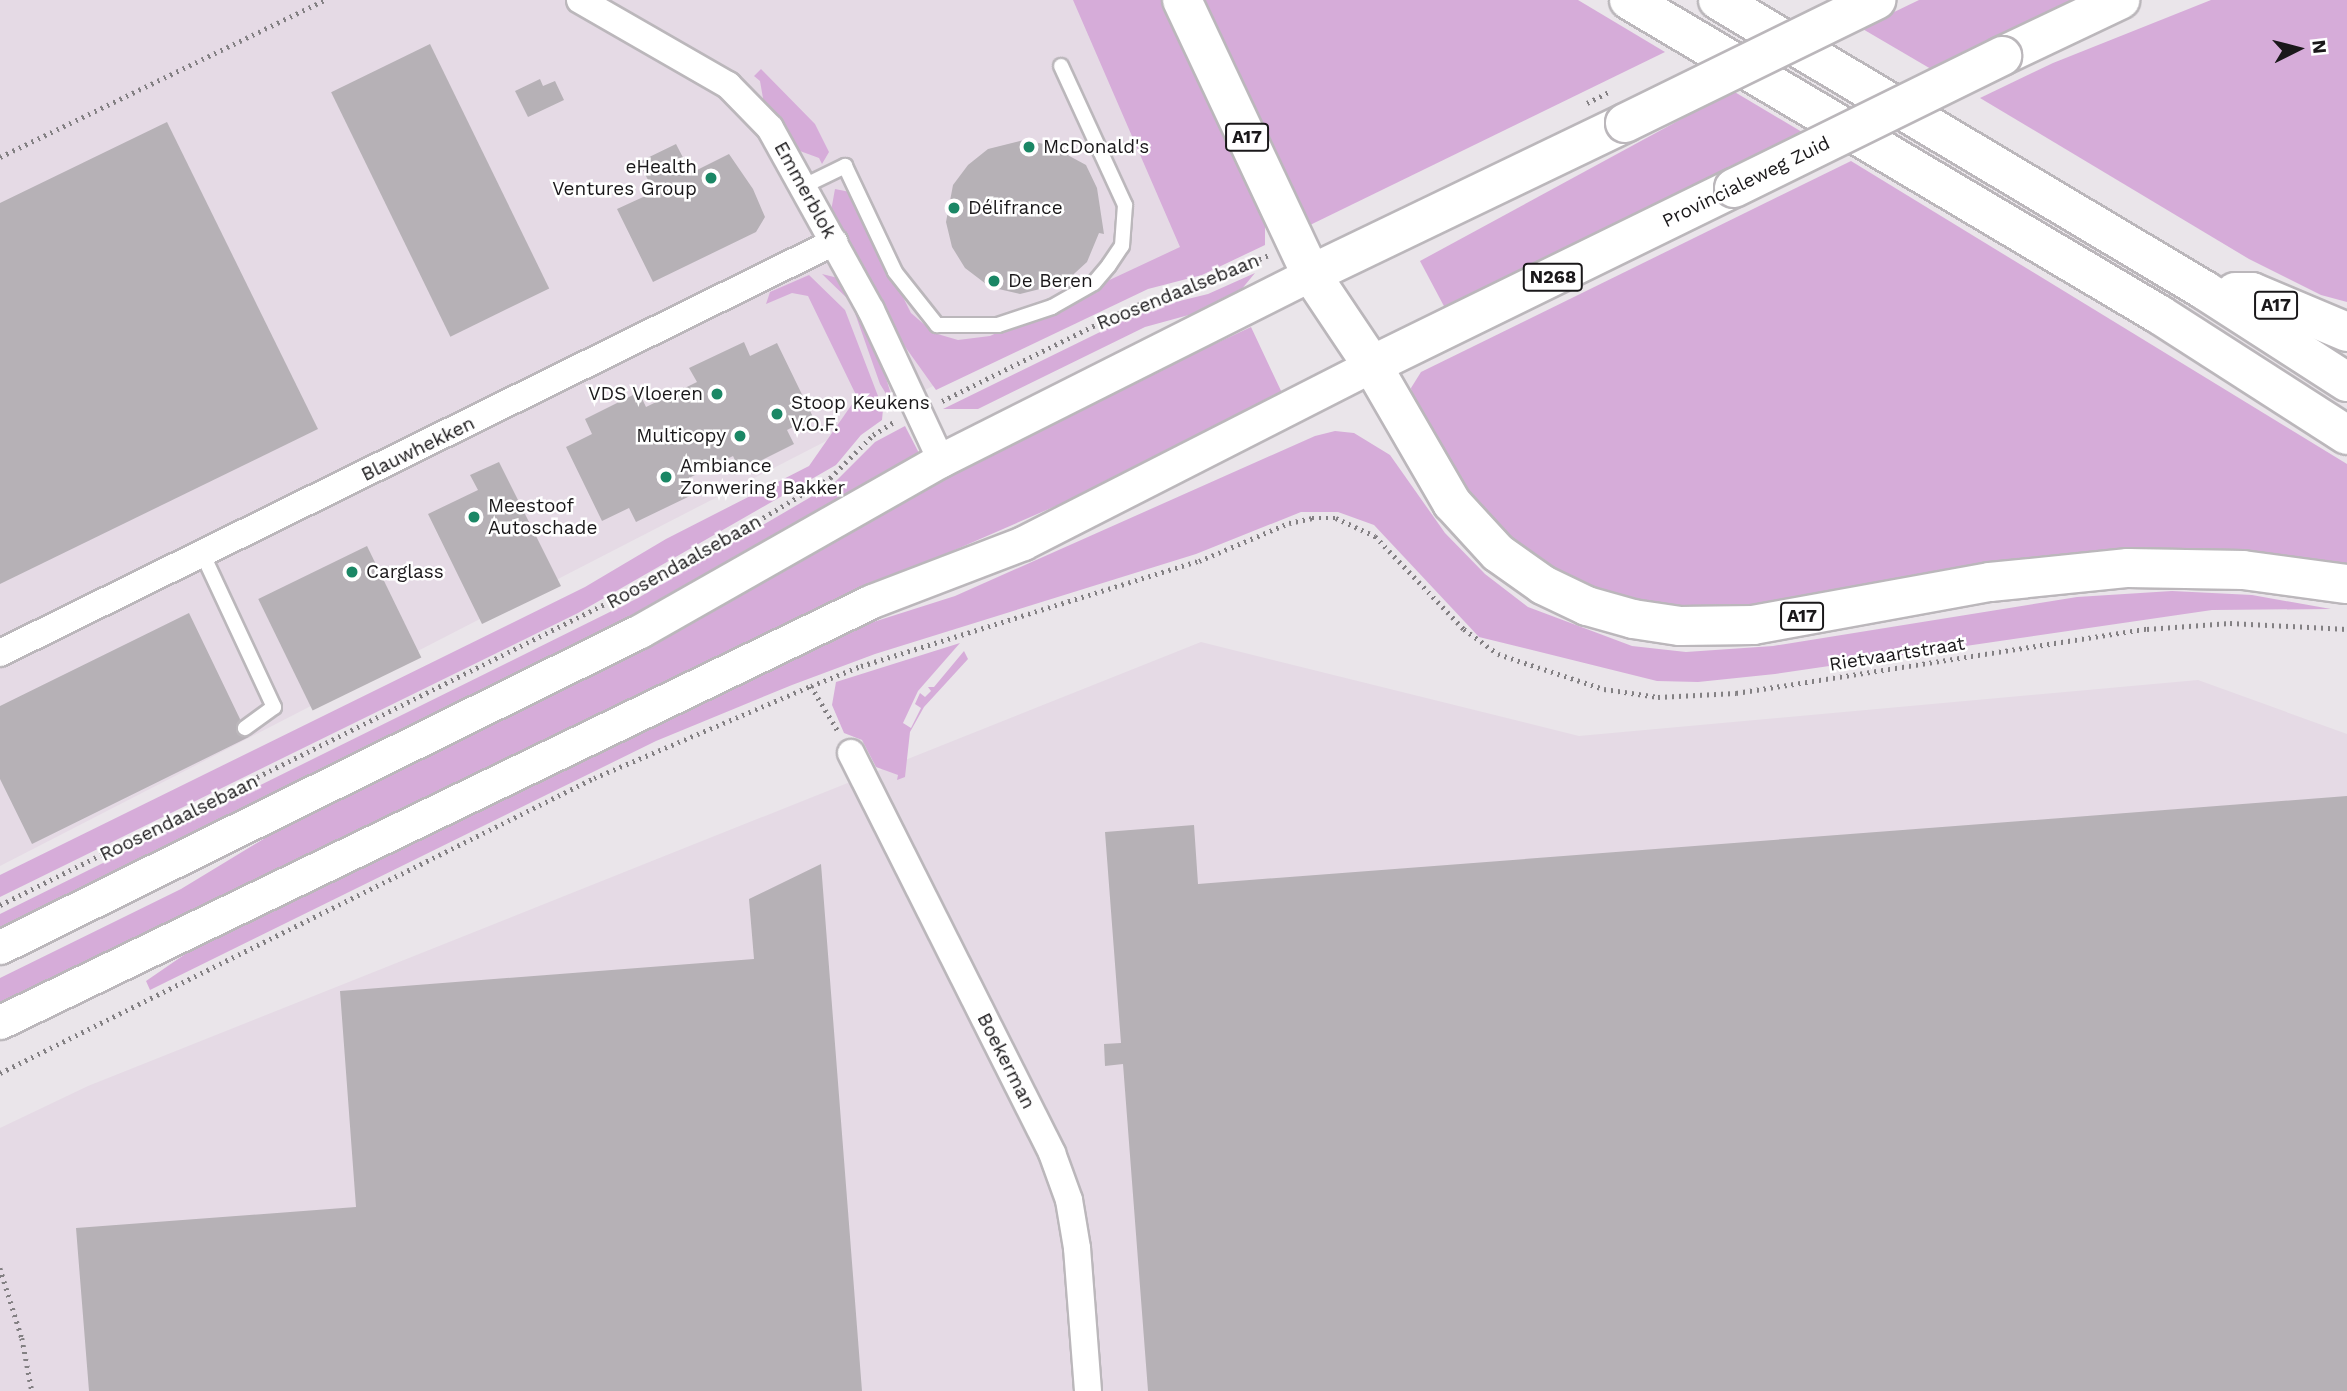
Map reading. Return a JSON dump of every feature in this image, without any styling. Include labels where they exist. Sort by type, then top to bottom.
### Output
[{"type":"main road","name":"A17","points":[[1182,0],[1303,259]]},
{"type":"main road","points":[[1629,0],[2160,315],[2347,435]]},
{"type":"main road","name":"A17","points":[[1717,0],[2204,290],[2347,382]]},
{"type":"main road","points":[[1371,365],[1303,259],[1625,123],[1877,0]]},
{"type":"main road","name":"Provincialeweg Zuid","points":[[1371,365],[2120,0]]},
{"type":"main road","name":"A17","points":[[2204,290],[2252,292],[2347,332]]},
{"type":"main road","name":"A17","points":[[1371,365],[1452,503],[1498,553],[1543,585],[1587,606],[1633,619],[1681,626],[1753,625],[1990,582],[2128,568],[2243,570],[2347,584]]},
{"type":"street","name":"Emmerblok","points":[[580,0],[728,85],[771,128],[834,242],[919,410],[941,460]]},
{"type":"street","name":"Blauwhekken","points":[[0,653],[834,242]]},
{"type":"street","name":"Roosendaalsebaan","points":[[0,947],[640,631],[941,460],[1247,308],[1303,259]]},
{"type":"street","name":"N268","points":[[0,1023],[872,601],[1023,543],[1294,407],[1371,365]]},
{"type":"street","name":"Boekerman","points":[[850,753],[1052,1153],[1069,1200],[1077,1248],[1088,1391]]},
{"type":"lane","points":[[804,186],[845,166],[895,272],[937,325],[998,325],[1052,307],[1094,283],[1109,265],[1122,246],[1125,205],[1061,66]]},
{"type":"lane","points":[[203,555],[275,706],[245,728]]},
{"type":"path","points":[[0,157],[325,0]]},
{"type":"path","points":[[1576,108],[1587,103]]},
{"type":"path","name":"Roosendaalsebaan","points":[[0,905],[685,564],[830,478],[873,435],[919,410],[1131,307],[1303,259]]},
{"type":"path","name":"Rietvaartstraat","points":[[0,1073],[594,778],[811,686],[861,666],[1199,561],[1289,523],[1312,518],[1336,518],[1375,536],[1464,629],[1498,654],[1547,673],[1604,689],[1696,697],[2147,629],[2230,623],[2347,629]]},
{"type":"path","points":[[811,686],[850,753]]},
{"type":"path","points":[[0,1268],[22,1338],[32,1391]]},
{"type":"shaded area","points":[[0,0],[1098,0],[1207,245],[0,866]]},
{"type":"shaded area","points":[[1073,0],[1164,0],[1265,218],[1265,245],[1202,275],[1148,289],[936,390],[891,327],[831,211],[835,189],[850,192],[911,313],[934,333],[958,340],[990,336],[1180,247]]},
{"type":"shaded area","points":[[1204,0],[1578,0],[1665,52],[1308,226]]},
{"type":"shaded area","points":[[1919,0],[2072,0],[1931,69],[1861,28]]},
{"type":"shaded area","points":[[2211,0],[2347,0],[2347,302],[2321,295],[2249,259],[1980,98],[2053,63]]},
{"type":"shaded area","points":[[761,69],[815,124],[829,152],[822,164],[819,158],[800,151],[764,104],[760,81],[754,76]]},
{"type":"shaded area","points":[[1733,91],[1802,132],[1446,310],[1420,261]]},
{"type":"shaded area","points":[[1851,161],[2347,464],[2347,570],[1712,614],[1608,595],[1558,572],[1508,535],[1475,500],[1414,408],[1411,388],[1421,372]]},
{"type":"shaded area","points":[[1255,273],[1236,296],[1218,307],[1145,327],[978,409],[943,409],[1147,309],[1208,294]]},
{"type":"shaded area","points":[[822,274],[842,279],[873,337],[896,410],[880,384],[851,302]]},
{"type":"shaded area","points":[[809,275],[845,310],[883,409],[882,420],[861,435],[836,465],[578,613],[0,897],[0,875],[585,587],[666,539],[809,466],[857,397],[808,296],[792,293],[766,304],[770,292]]},
{"type":"shaded area","points":[[1251,327],[1283,395],[1065,502],[794,620],[0,1009],[0,978],[181,889],[311,810],[1039,426]]},
{"type":"shaded area","points":[[905,426],[920,455],[646,612],[0,931],[0,914],[638,598],[833,484],[875,442]]},
{"type":"shaded area","points":[[1335,431],[1354,433],[1390,455],[1445,533],[1485,574],[1528,607],[1632,646],[1686,652],[1773,646],[2077,597],[2172,591],[2252,595],[2331,609],[2212,610],[1775,674],[1698,682],[1657,681],[1479,637],[1374,525],[1338,512],[1301,512],[1196,554],[875,654],[656,741],[150,990],[146,981],[213,935],[823,638],[955,596],[1315,436]]},
{"type":"shaded area","points":[[1201,642],[1579,736],[2198,680],[2347,734],[2347,1391],[0,1391],[0,1128],[88,1086]]},
{"type":"shaded area","points":[[960,643],[918,691],[903,723],[911,728],[921,708],[915,704],[920,693],[925,697],[931,691],[928,687],[934,687],[964,651],[968,659],[924,707],[910,732],[905,777],[897,780],[898,775],[876,767],[862,740],[844,733],[832,705],[836,682]]},
{"type":"building","points":[[430,44],[549,288],[450,337],[331,92]]},
{"type":"building","points":[[540,79],[543,86],[555,81],[564,100],[528,117],[515,91]]},
{"type":"building","points":[[167,122],[318,429],[0,584],[0,203]]},
{"type":"building","points":[[1024,140],[1049,145],[1086,165],[1097,188],[1104,234],[1099,233],[1087,262],[1064,283],[1020,294],[990,287],[965,268],[952,247],[946,222],[953,185],[968,165],[988,149]]},
{"type":"building","points":[[676,144],[691,173],[729,154],[753,189],[765,217],[756,232],[653,282],[617,209],[654,192],[639,162]]},
{"type":"building","points":[[744,342],[750,356],[777,343],[813,417],[787,430],[794,444],[740,471],[733,456],[683,481],[690,496],[636,522],[629,508],[602,521],[566,447],[592,434],[585,419],[639,392],[646,407],[697,382],[689,368]]},
{"type":"building","points":[[499,462],[561,586],[482,624],[428,514],[478,490],[470,475]]},
{"type":"building","points":[[367,546],[421,657],[313,710],[258,599]]},
{"type":"building","points":[[189,613],[240,719],[237,733],[249,737],[32,844],[0,779],[0,706]]},
{"type":"building","points":[[2347,796],[2347,1391],[1148,1391],[1123,1064],[1105,1066],[1104,1044],[1121,1043],[1105,832],[1194,825],[1198,884]]},
{"type":"building","points":[[821,864],[862,1391],[89,1391],[76,1228],[356,1207],[340,991],[754,959],[749,899]]},
{"type":"place","name":"McDonald's","points":[[1029,147]]},
{"type":"place","name":"eHealth Ventures Group","points":[[711,178]]},
{"type":"place","name":"Délifrance","points":[[954,208]]},
{"type":"place","name":"De Beren","points":[[994,281]]},
{"type":"place","name":"VDS Vloeren","points":[[717,394]]},
{"type":"place","name":"Stoop Keukens V.O.F.","points":[[777,414]]},
{"type":"place","name":"Multicopy","points":[[740,436]]},
{"type":"place","name":"Ambiance Zonwering Bakker","points":[[666,477]]},
{"type":"place","name":"Meestoof Autoschade","points":[[474,517]]},
{"type":"place","name":"Carglass","points":[[352,572]]}]
